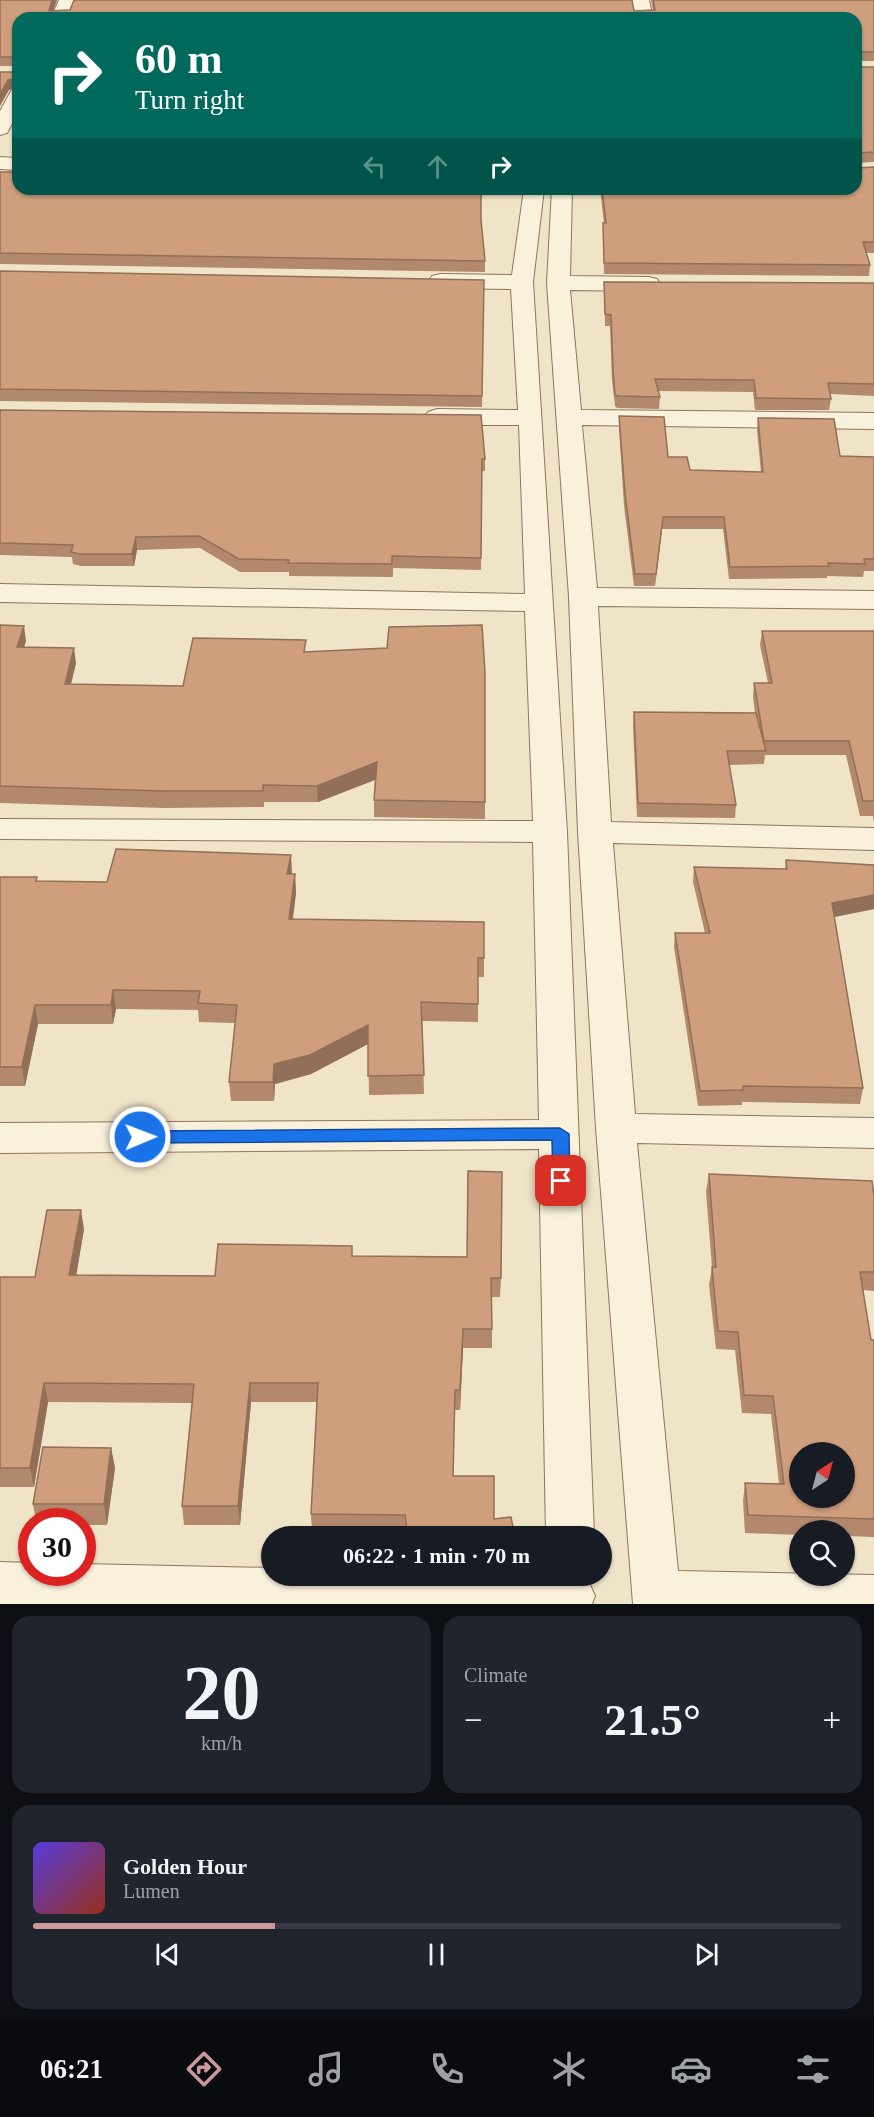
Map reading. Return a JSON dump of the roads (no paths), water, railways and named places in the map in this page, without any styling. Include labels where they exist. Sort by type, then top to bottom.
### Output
[{"type":"street","points":[[0,129],[12,107]]},
{"type":"street","points":[[533,195],[522,282],[531,418],[550,832],[570,1526]]},
{"type":"street","points":[[562,195],[558,283],[583,597],[595,832],[616,1128],[657,1598],[874,1597]]},
{"type":"street","points":[[416,281],[522,282]]},
{"type":"street","points":[[558,283],[675,284]]},
{"type":"street","points":[[412,416],[531,418]]},
{"type":"street","points":[[570,417],[874,421]]},
{"type":"street","points":[[0,593],[540,603]]},
{"type":"street","points":[[583,597],[874,600]]},
{"type":"street","points":[[0,829],[550,832]]},
{"type":"street","points":[[595,832],[874,839]]},
{"type":"street","points":[[616,1128],[874,1133]]},
{"type":"street","points":[[0,1138],[560,1134]]},
{"type":"street","points":[[0,1584],[571,1592]]}]
